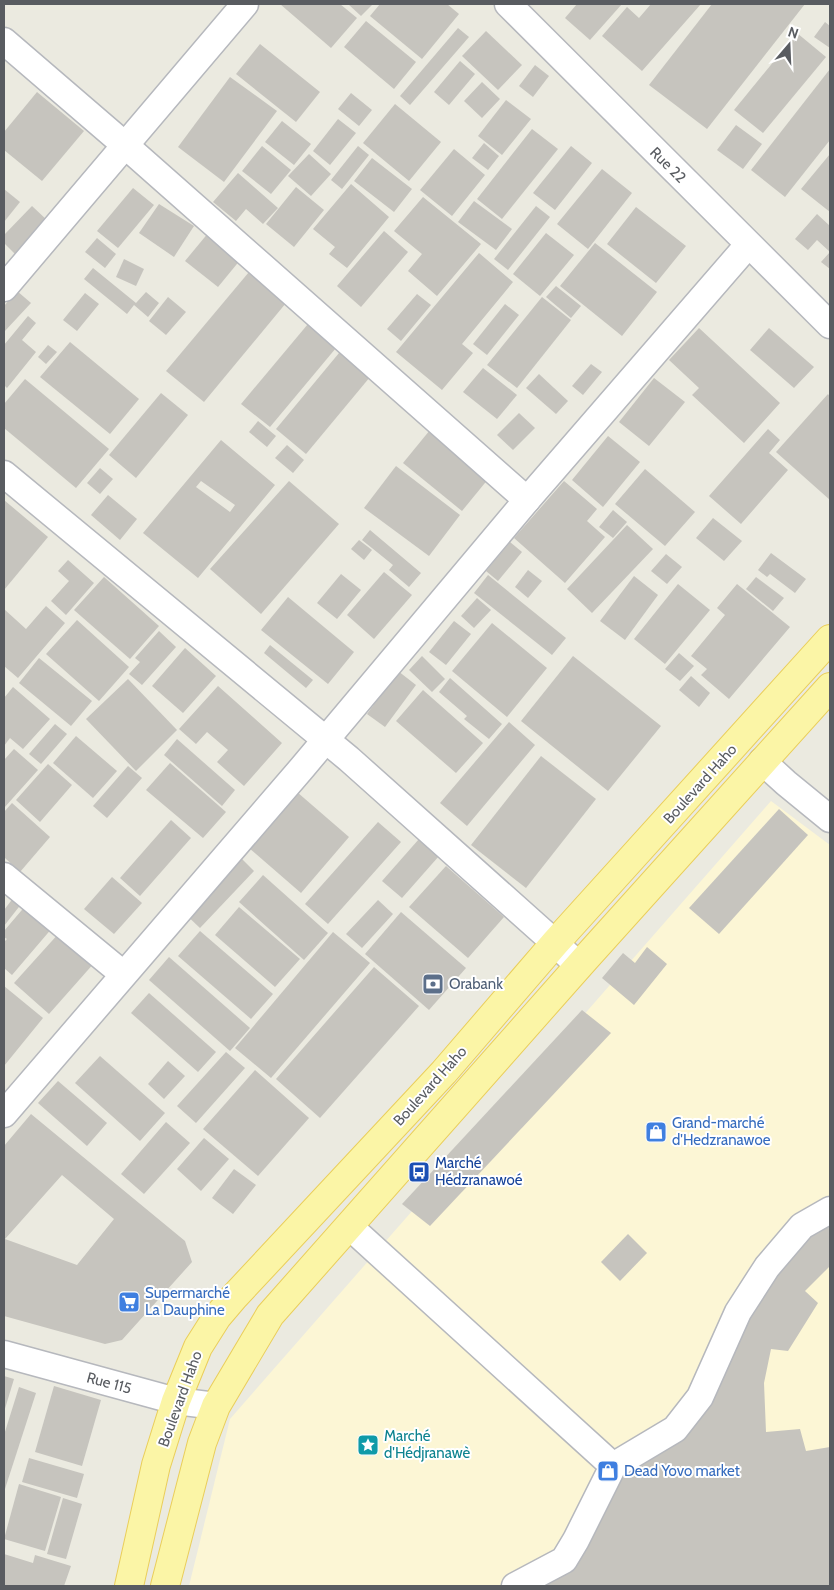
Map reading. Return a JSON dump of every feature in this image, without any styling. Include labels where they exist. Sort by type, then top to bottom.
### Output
[{"type":"main road","name":"Boulevard Haho","points":[[129,1586],[156,1465],[176,1401],[198,1347],[216,1317],[444,1072],[555,943],[830,639]]},
{"type":"main road","name":"Boulevard Haho","points":[[165,1586],[202,1443],[216,1406],[270,1315],[830,686]]},
{"type":"street","points":[[4,288],[245,4]]},
{"type":"street","name":"Rue 22","points":[[508,4],[830,325]]},
{"type":"street","points":[[4,41],[126,146],[527,500]]},
{"type":"street","points":[[4,1114],[302,768],[527,500],[748,245]]},
{"type":"street","points":[[4,474],[325,739],[579,966]]},
{"type":"street","points":[[762,761],[830,819]]},
{"type":"street","points":[[4,876],[123,974]]},
{"type":"street","points":[[515,1586],[564,1560],[613,1466],[675,1429],[700,1397],[738,1312],[767,1267],[802,1226],[830,1210]]},
{"type":"street","points":[[349,1226],[613,1466]]},
{"type":"street","name":"Rue 115","points":[[4,1354],[176,1401],[216,1406]]},
{"type":"shaded area","name":"Grand-marché d'Hedzranawoe","points":[[771,801],[830,845],[830,1586],[189,1586],[230,1419]]},
{"type":"building","points":[[280,4],[340,4],[357,18],[331,48]]},
{"type":"building","points":[[348,4],[373,4],[361,16]]},
{"type":"building","points":[[380,4],[447,4],[459,14],[422,59],[370,16]]},
{"type":"building","points":[[577,4],[622,4],[590,40],[565,18]]},
{"type":"building","points":[[651,4],[701,4],[642,71],[602,36],[627,7],[639,18]]},
{"type":"building","points":[[712,4],[805,4],[707,129],[649,85]]},
{"type":"building","points":[[366,21],[416,62],[394,89],[344,47]]},
{"type":"building","points":[[825,22],[830,26],[830,48],[814,37]]},
{"type":"building","points":[[458,28],[469,37],[410,105],[400,96]]},
{"type":"building","points":[[486,31],[522,65],[498,90],[462,56]]},
{"type":"building","points":[[797,33],[826,57],[763,133],[734,110]]},
{"type":"building","points":[[260,44],[320,92],[296,122],[236,74]]},
{"type":"building","points":[[460,61],[475,74],[449,105],[434,92]]},
{"type":"building","points":[[535,65],[549,76],[533,97],[519,86]]},
{"type":"building","points":[[830,69],[830,140],[785,197],[751,170]]},
{"type":"building","points":[[230,77],[277,111],[224,182],[178,147]]},
{"type":"building","points":[[482,82],[500,99],[482,118],[464,101]]},
{"type":"building","points":[[37,92],[84,131],[42,181],[4,150],[4,132]]},
{"type":"building","points":[[351,93],[372,110],[359,126],[338,109]]},
{"type":"building","points":[[506,100],[531,119],[502,155],[478,136]]},
{"type":"building","points":[[395,104],[441,142],[409,181],[363,143]]},
{"type":"building","points":[[338,119],[356,133],[330,165],[313,151]]},
{"type":"building","points":[[282,121],[311,144],[294,165],[265,142]]},
{"type":"building","points":[[736,125],[762,144],[743,169],[717,150]]},
{"type":"building","points":[[532,129],[558,149],[502,219],[477,199]]},
{"type":"building","points":[[484,143],[499,156],[488,170],[472,158]]},
{"type":"building","points":[[262,146],[291,170],[271,194],[242,171]]},
{"type":"building","points":[[358,146],[369,155],[342,189],[331,180]]},
{"type":"building","points":[[571,146],[592,163],[555,210],[533,193]]},
{"type":"building","points":[[454,149],[485,175],[452,216],[420,190]]},
{"type":"building","points":[[309,154],[331,174],[311,196],[288,176]]},
{"type":"building","points":[[830,154],[830,212],[801,189]]},
{"type":"building","points":[[372,158],[412,189],[394,212],[354,181]]},
{"type":"building","points":[[602,169],[632,193],[588,249],[557,224]]},
{"type":"building","points":[[238,173],[278,208],[263,224],[246,209],[236,221],[213,202]]},
{"type":"building","points":[[351,184],[389,217],[347,268],[329,254],[335,247],[313,229]]},
{"type":"building","points":[[296,187],[324,210],[294,247],[266,224]]},
{"type":"building","points":[[133,188],[154,205],[118,248],[97,231]]},
{"type":"building","points":[[4,189],[20,202],[4,222]]},
{"type":"building","points":[[423,197],[481,244],[437,296],[408,271],[422,254],[394,231]]},
{"type":"building","points":[[474,201],[512,229],[496,250],[458,222]]},
{"type":"building","points":[[159,204],[194,226],[174,257],[139,233]]},
{"type":"building","points":[[32,206],[49,222],[17,256],[4,243],[4,235]]},
{"type":"building","points":[[536,206],[550,217],[508,270],[494,259]]},
{"type":"building","points":[[636,207],[686,246],[656,283],[607,244]]},
{"type":"building","points":[[817,214],[830,226],[830,252],[817,240],[808,250],[795,239]]},
{"type":"building","points":[[384,231],[408,252],[361,307],[337,286]]},
{"type":"building","points":[[209,232],[241,259],[218,287],[185,261]]},
{"type":"building","points":[[546,233],[574,255],[540,296],[513,274]]},
{"type":"building","points":[[97,238],[116,254],[105,268],[85,252]]},
{"type":"building","points":[[595,243],[657,292],[622,336],[560,286]]},
{"type":"building","points":[[830,252],[830,269],[821,262]]},
{"type":"building","points":[[479,253],[513,282],[462,344],[473,353],[442,390],[396,352]]},
{"type":"building","points":[[124,259],[144,269],[136,286],[116,277]]},
{"type":"building","points":[[93,268],[136,303],[146,292],[159,303],[148,317],[134,305],[127,314],[84,279]]},
{"type":"building","points":[[249,272],[286,303],[204,402],[166,371]]},
{"type":"building","points":[[556,286],[581,306],[571,318],[546,297]]},
{"type":"building","points":[[17,291],[31,303],[4,332],[4,306]]},
{"type":"building","points":[[85,293],[99,304],[77,331],[63,320]]},
{"type":"building","points":[[417,294],[431,305],[401,341],[387,329]]},
{"type":"building","points":[[168,297],[186,312],[166,335],[149,321]]},
{"type":"building","points":[[542,297],[571,320],[517,388],[487,365]]},
{"type":"building","points":[[505,304],[519,315],[487,355],[473,344]]},
{"type":"building","points":[[28,316],[36,323],[22,340],[36,352],[7,388],[4,385],[4,345]]},
{"type":"building","points":[[313,318],[341,342],[270,427],[241,404]]},
{"type":"building","points":[[699,328],[780,403],[744,443],[692,395],[699,388],[669,360]]},
{"type":"building","points":[[769,328],[814,367],[794,388],[750,350]]},
{"type":"building","points":[[70,342],[139,399],[110,434],[40,377]]},
{"type":"building","points":[[48,345],[57,352],[46,364],[38,357]]},
{"type":"building","points":[[344,347],[375,371],[306,454],[276,429]]},
{"type":"building","points":[[591,364],[602,372],[583,395],[572,386]]},
{"type":"building","points":[[483,368],[517,395],[497,419],[463,392]]},
{"type":"building","points":[[539,374],[568,401],[556,414],[526,388]]},
{"type":"building","points":[[654,378],[685,402],[649,446],[619,422]]},
{"type":"building","points":[[25,379],[109,449],[76,488],[4,428],[4,404]]},
{"type":"building","points":[[161,393],[188,415],[136,478],[109,455]]},
{"type":"building","points":[[828,394],[830,397],[830,500],[776,452]]},
{"type":"building","points":[[519,413],[535,428],[513,450],[497,435]]},
{"type":"building","points":[[258,421],[276,436],[267,447],[249,432]]},
{"type":"building","points":[[768,429],[780,440],[769,453],[788,470],[741,524],[709,496]]},
{"type":"building","points":[[430,430],[489,478],[462,511],[403,463]]},
{"type":"building","points":[[608,436],[640,462],[603,507],[572,480]]},
{"type":"building","points":[[221,440],[275,485],[198,578],[143,533]],"holes":[[[201,481],[235,505],[230,512],[196,487]]]},
{"type":"building","points":[[287,445],[304,460],[293,473],[275,458]]},
{"type":"building","points":[[396,466],[460,515],[429,556],[364,508]]},
{"type":"building","points":[[100,468],[113,479],[100,494],[87,483]]},
{"type":"building","points":[[645,469],[695,512],[665,546],[615,504]]},
{"type":"building","points":[[289,481],[339,524],[261,614],[210,569]]},
{"type":"building","points":[[564,481],[597,509],[587,521],[605,537],[565,583],[514,538]]},
{"type":"building","points":[[108,495],[137,519],[120,540],[91,515]]},
{"type":"building","points":[[4,500],[48,537],[4,590]]},
{"type":"building","points":[[613,510],[627,522],[613,538],[599,527]]},
{"type":"building","points":[[713,518],[742,541],[724,561],[696,538]]},
{"type":"building","points":[[627,525],[653,549],[592,613],[567,589]]},
{"type":"building","points":[[370,530],[421,573],[409,587],[389,570],[393,565],[362,540]]},
{"type":"building","points":[[359,540],[372,550],[364,560],[351,549]]},
{"type":"building","points":[[510,542],[522,552],[498,581],[486,571]]},
{"type":"building","points":[[771,553],[806,579],[795,593],[770,574],[767,577],[758,570]]},
{"type":"building","points":[[666,554],[682,567],[667,584],[651,571]]},
{"type":"building","points":[[68,560],[94,583],[66,615],[51,601],[69,581],[58,571]]},
{"type":"building","points":[[528,570],[542,581],[528,598],[515,587]]},
{"type":"building","points":[[384,572],[412,595],[374,639],[347,615]]},
{"type":"building","points":[[341,574],[361,590],[337,619],[317,603]]},
{"type":"building","points":[[488,575],[566,638],[552,655],[474,593]]},
{"type":"building","points":[[634,576],[658,595],[625,640],[600,621]]},
{"type":"building","points":[[104,577],[159,626],[130,659],[74,610]]},
{"type":"building","points":[[756,577],[784,598],[773,611],[746,589]]},
{"type":"building","points":[[678,584],[710,610],[665,664],[634,639]]},
{"type":"building","points":[[737,584],[790,627],[729,699],[701,675],[707,669],[691,656],[725,615],[717,608]]},
{"type":"building","points":[[288,597],[354,652],[328,684],[261,630]]},
{"type":"building","points":[[477,598],[491,610],[474,628],[461,616]]},
{"type":"building","points":[[46,606],[65,623],[18,678],[4,666],[4,609],[26,629]]},
{"type":"building","points":[[77,620],[129,667],[99,701],[46,654]]},
{"type":"building","points":[[454,621],[471,634],[446,665],[429,652]]},
{"type":"building","points":[[492,623],[547,668],[507,717],[452,671]]},
{"type":"building","points":[[159,631],[176,647],[142,685],[129,674],[140,662],[135,658]]},
{"type":"building","points":[[270,645],[313,680],[306,688],[264,653]]},
{"type":"building","points":[[185,648],[216,676],[183,713],[152,686]]},
{"type":"building","points":[[679,653],[694,666],[680,681],[665,669]]},
{"type":"building","points":[[422,656],[445,679],[432,692],[409,670]]},
{"type":"building","points":[[573,656],[661,726],[608,791],[521,721]]},
{"type":"building","points":[[39,658],[92,701],[71,726],[19,683]]},
{"type":"building","points":[[398,671],[416,685],[385,727],[367,714]]},
{"type":"building","points":[[691,676],[710,693],[699,707],[679,690]]},
{"type":"building","points":[[450,678],[502,724],[489,739],[464,719],[467,716],[439,692]]},
{"type":"building","points":[[128,679],[177,730],[136,771],[86,719]]},
{"type":"building","points":[[218,686],[282,743],[244,786],[217,762],[228,750],[207,732],[196,744],[179,729]]},
{"type":"building","points":[[13,687],[50,719],[23,749],[10,738],[4,746],[4,698]]},
{"type":"building","points":[[423,690],[483,743],[456,773],[396,721]]},
{"type":"building","points":[[509,722],[535,745],[467,826],[440,803]]},
{"type":"building","points":[[55,724],[67,734],[41,764],[29,754]]},
{"type":"building","points":[[76,736],[117,771],[93,798],[53,763]]},
{"type":"building","points":[[177,739],[235,790],[222,806],[164,755]]},
{"type":"building","points":[[14,749],[38,770],[4,808],[4,760]]},
{"type":"building","points":[[541,756],[596,799],[526,888],[471,845]]},
{"type":"building","points":[[170,763],[226,812],[203,838],[146,790]]},
{"type":"building","points":[[48,764],[72,785],[40,822],[16,800]]},
{"type":"building","points":[[128,766],[142,778],[107,818],[93,806]]},
{"type":"building","points":[[297,792],[349,837],[301,893],[249,848]]},
{"type":"building","points":[[12,803],[50,837],[20,872],[4,857],[4,812]]},
{"type":"building","points":[[779,809],[808,835],[719,934],[689,908]]},
{"type":"building","points":[[171,820],[191,838],[140,896],[120,878]]},
{"type":"building","points":[[378,822],[401,842],[328,924],[305,904]]},
{"type":"building","points":[[419,839],[439,856],[402,898],[382,881]]},
{"type":"building","points":[[236,853],[254,871],[200,928],[181,910]]},
{"type":"building","points":[[446,866],[504,917],[468,958],[409,907]]},
{"type":"building","points":[[263,875],[328,933],[304,960],[239,902]]},
{"type":"building","points":[[112,877],[142,903],[114,934],[84,909]]},
{"type":"building","points":[[14,897],[22,903],[4,926],[4,910]]},
{"type":"building","points":[[378,900],[393,914],[362,948],[346,934]]},
{"type":"building","points":[[27,904],[53,927],[12,975],[4,968],[4,942],[7,939],[4,937],[4,931]]},
{"type":"building","points":[[239,907],[300,959],[275,987],[215,935]]},
{"type":"building","points":[[401,912],[466,968],[429,1010],[365,954]]},
{"type":"building","points":[[200,931],[273,994],[251,1019],[178,956]]},
{"type":"building","points":[[60,932],[95,962],[49,1014],[14,983]]},
{"type":"building","points":[[333,932],[370,963],[271,1078],[235,1048]]},
{"type":"building","points":[[647,947],[667,964],[634,1005],[602,978],[623,953],[635,963]]},
{"type":"building","points":[[169,957],[250,1028],[230,1051],[149,980]]},
{"type":"building","points":[[374,967],[419,1006],[320,1118],[276,1079]]},
{"type":"building","points":[[4,986],[43,1018],[4,1066]]},
{"type":"building","points":[[149,993],[216,1052],[198,1072],[131,1013]]},
{"type":"building","points":[[582,1010],[611,1033],[430,1226],[402,1204]]},
{"type":"building","points":[[226,1052],[245,1068],[196,1123],[177,1106]]},
{"type":"building","points":[[100,1056],[165,1113],[140,1141],[75,1083]]},
{"type":"building","points":[[168,1061],[185,1076],[164,1099],[148,1084]]},
{"type":"building","points":[[255,1070],[309,1118],[258,1176],[203,1129]]},
{"type":"building","points":[[58,1081],[107,1123],[87,1146],[38,1103]]},
{"type":"building","points":[[31,1114],[185,1241],[192,1262],[122,1340],[105,1344],[4,1316],[4,1146]],"holes":[[[62,1175],[114,1219],[77,1265],[5,1239]]]},
{"type":"building","points":[[166,1122],[190,1143],[144,1194],[121,1174]]},
{"type":"building","points":[[204,1138],[229,1159],[201,1191],[177,1169]]},
{"type":"building","points":[[234,1169],[256,1185],[233,1214],[212,1198]]},
{"type":"building","points":[[830,1210],[830,1266],[805,1291],[818,1303],[788,1351],[771,1349],[764,1383],[766,1432],[800,1429],[806,1451],[830,1447],[830,1586],[515,1586],[539,1574],[613,1466],[675,1429],[738,1312]]},
{"type":"building","points":[[628,1234],[647,1253],[620,1281],[601,1262]]},
{"type":"building","points":[[4,1376],[14,1379],[4,1412]]},
{"type":"building","points":[[54,1386],[101,1400],[82,1466],[35,1452]]},
{"type":"building","points":[[19,1387],[36,1393],[4,1492],[4,1435]]},
{"type":"building","points":[[29,1458],[84,1474],[77,1498],[22,1482]]},
{"type":"building","points":[[19,1484],[61,1497],[45,1551],[4,1539]]},
{"type":"building","points":[[63,1498],[82,1504],[66,1559],[47,1554]]},
{"type":"building","points":[[4,1554],[33,1563],[35,1555],[71,1566],[64,1586],[4,1586]]},
{"type":"place","name":"Orabank","points":[[433,984]]},
{"type":"place","name":"Grand-marché d'Hedzranawoe","points":[[656,1132]]},
{"type":"place","name":"Marché Hédzranawoé","points":[[419,1172]]},
{"type":"place","name":"Supermarché La Dauphine","points":[[129,1302]]},
{"type":"place","name":"Marché d'Hédjranawè","points":[[368,1445]]},
{"type":"place","name":"Dead Yovo market","points":[[608,1471]]}]
